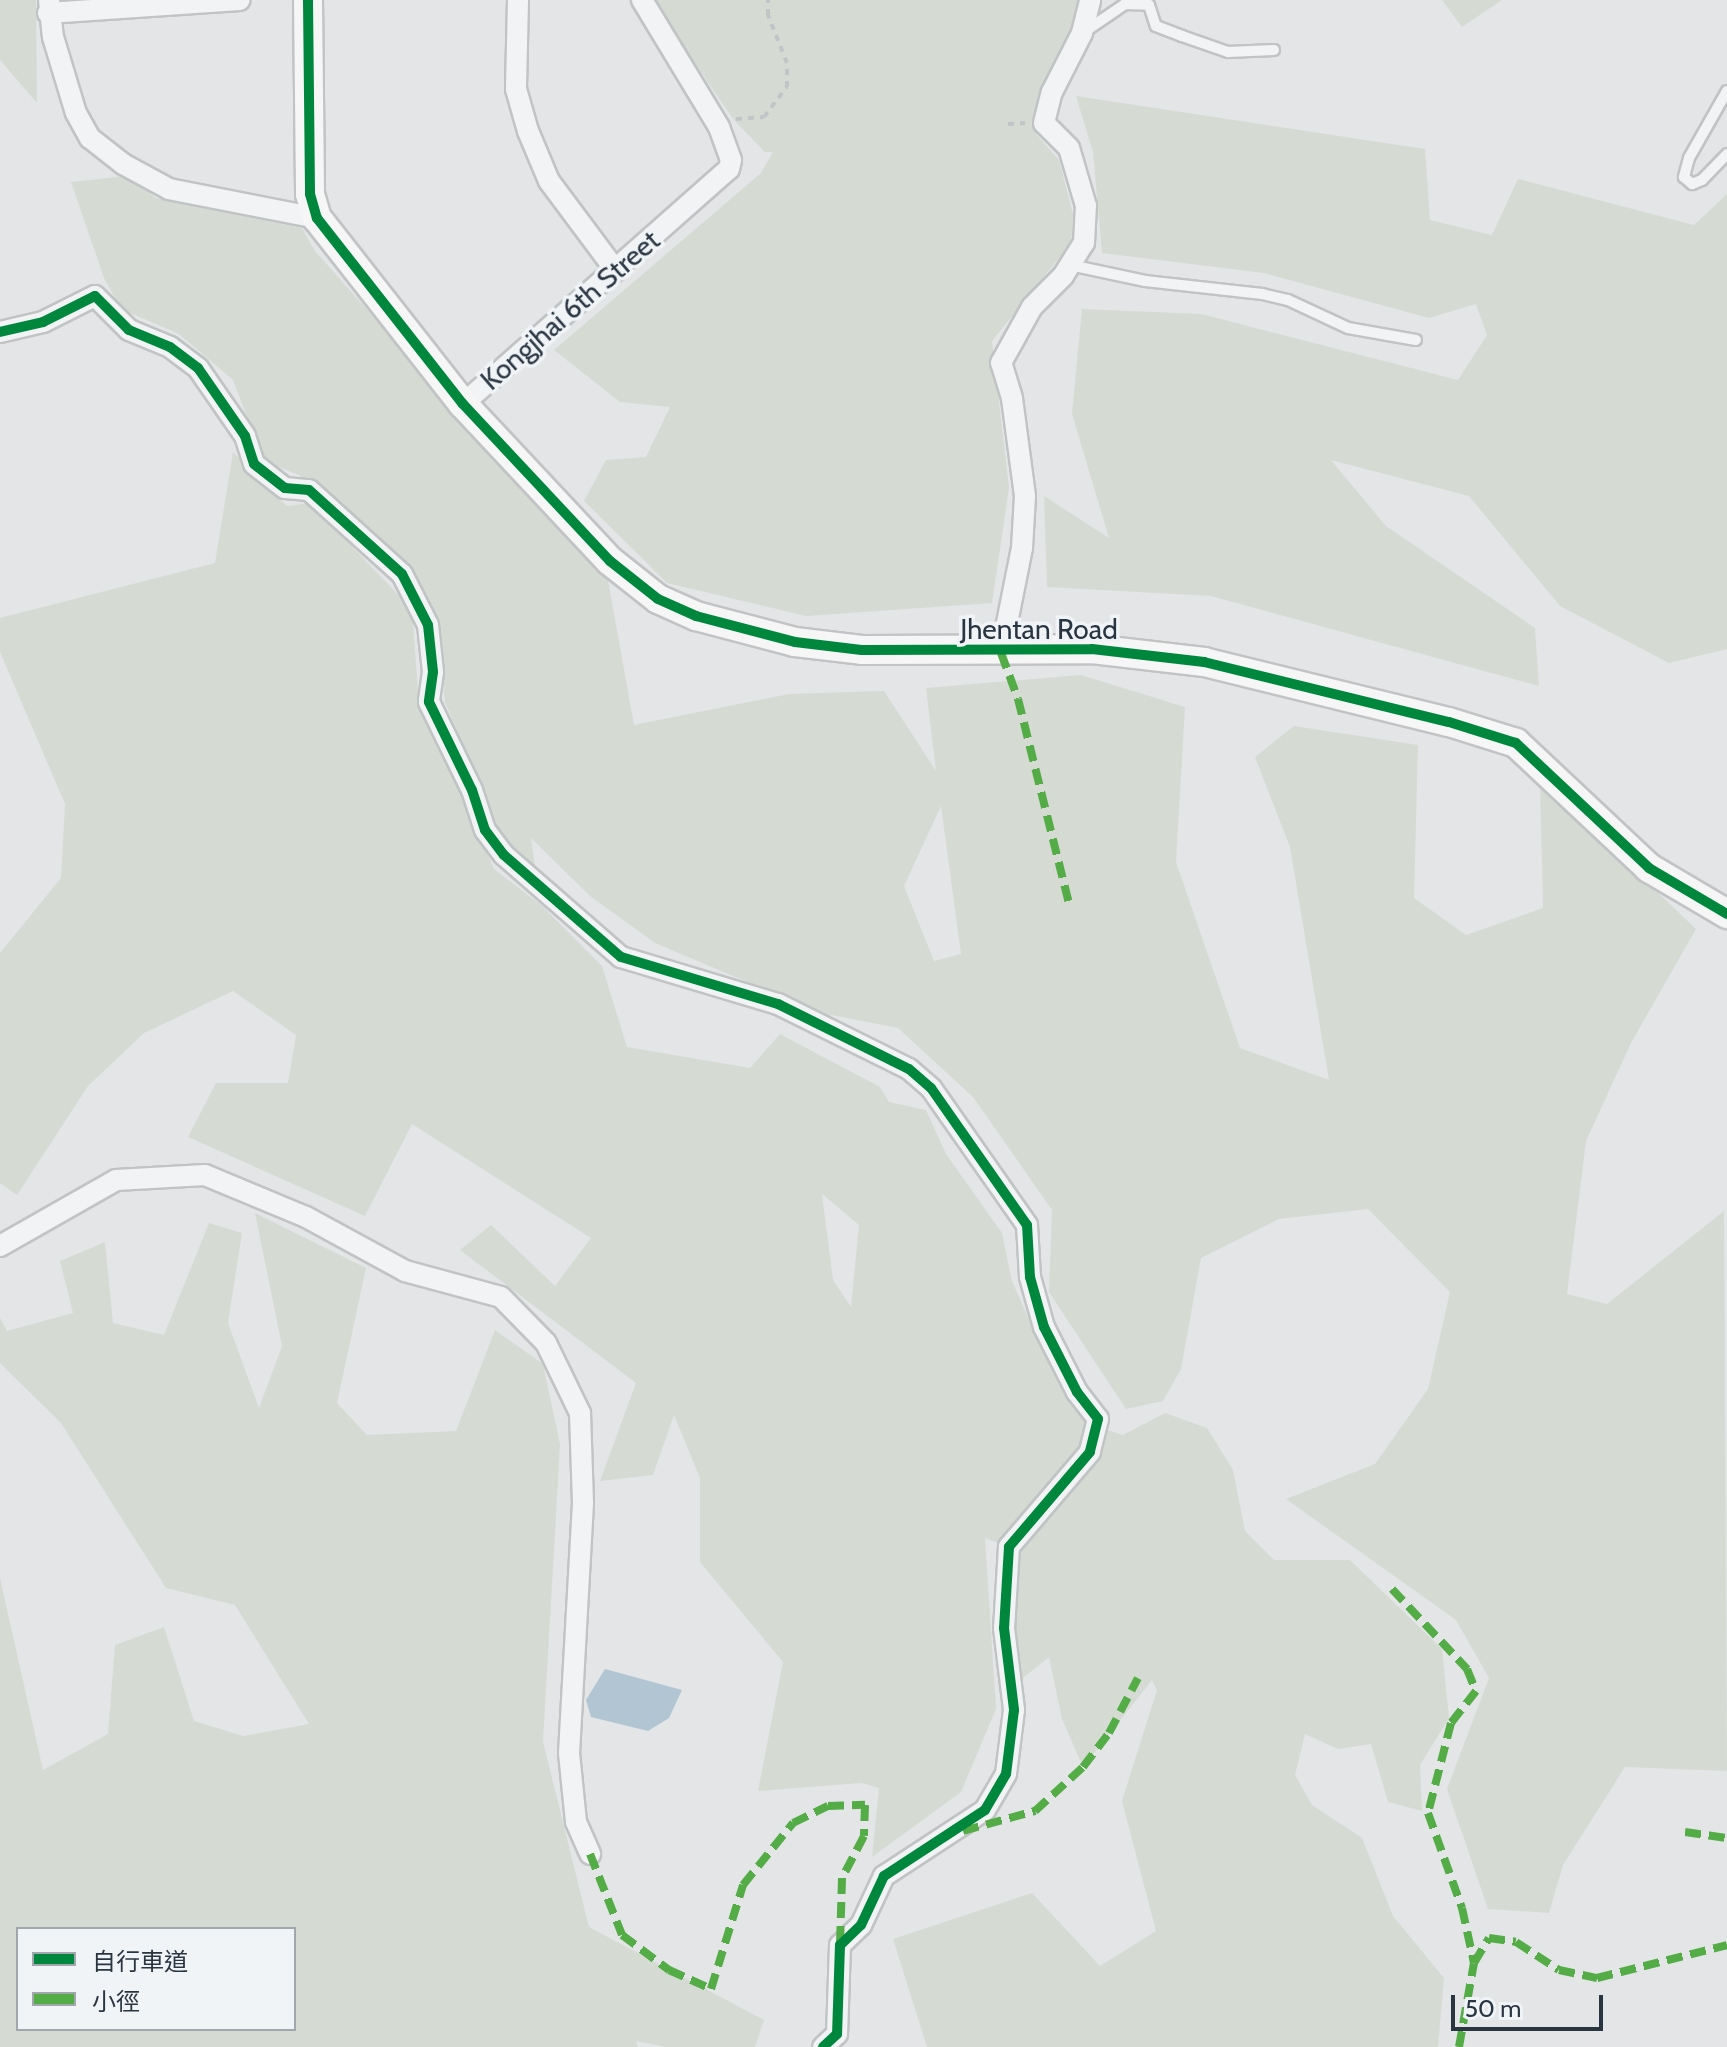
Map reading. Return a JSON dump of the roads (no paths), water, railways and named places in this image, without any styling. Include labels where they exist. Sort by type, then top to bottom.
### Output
[{"type":"street","points":[[240,0],[48,6],[76,113],[90,138],[123,164],[169,189],[317,218]]},
{"type":"street","name":"Kongjhai 6th Street","points":[[308,0],[310,194],[317,218],[463,404],[729,169],[731,160],[719,127],[642,0]]},
{"type":"street","points":[[518,0],[516,89],[528,131],[549,181],[616,271]]},
{"type":"street","points":[[1001,653],[1022,548],[1025,496],[1012,398],[1001,363],[1032,307],[1070,265],[1084,243],[1086,206],[1069,148],[1044,123],[1052,92],[1082,33],[1090,0]]},
{"type":"street","points":[[0,332],[43,322],[95,296],[129,330],[170,347],[198,368],[245,436],[254,464],[285,488],[309,490],[402,574],[428,625],[433,672],[429,702],[472,790],[485,830],[504,855],[621,957],[778,1004],[909,1069],[931,1088],[1027,1225],[1030,1277],[1044,1327],[1077,1392],[1098,1419],[1090,1452],[1009,1547],[1004,1628],[1014,1710],[1006,1774],[985,1810],[884,1876],[861,1925],[840,1945],[837,2034],[823,2047]]},
{"type":"street","name":"Jhentan Road","points":[[463,404],[610,561],[658,599],[696,616],[795,642],[862,650],[1001,653],[1092,649],[1204,662],[1376,702],[1516,743],[1649,868],[1727,914]]},
{"type":"street","points":[[0,1246],[116,1180],[205,1175],[306,1217],[405,1271],[501,1297],[546,1343],[580,1413],[583,1503],[569,1753],[576,1822],[590,1854]]},
{"type":"lane","points":[[1082,33],[1125,4],[1149,5],[1156,26],[1182,36],[1228,52],[1274,50]]},
{"type":"lane","points":[[1727,91],[1689,158],[1684,177],[1692,184],[1702,180],[1727,154]]},
{"type":"lane","points":[[1070,265],[1145,281],[1262,294],[1288,300],[1348,328],[1416,340]]},
{"type":"water","points":[[605,1669],[682,1690],[669,1718],[648,1731],[591,1717],[586,1700]]}]
